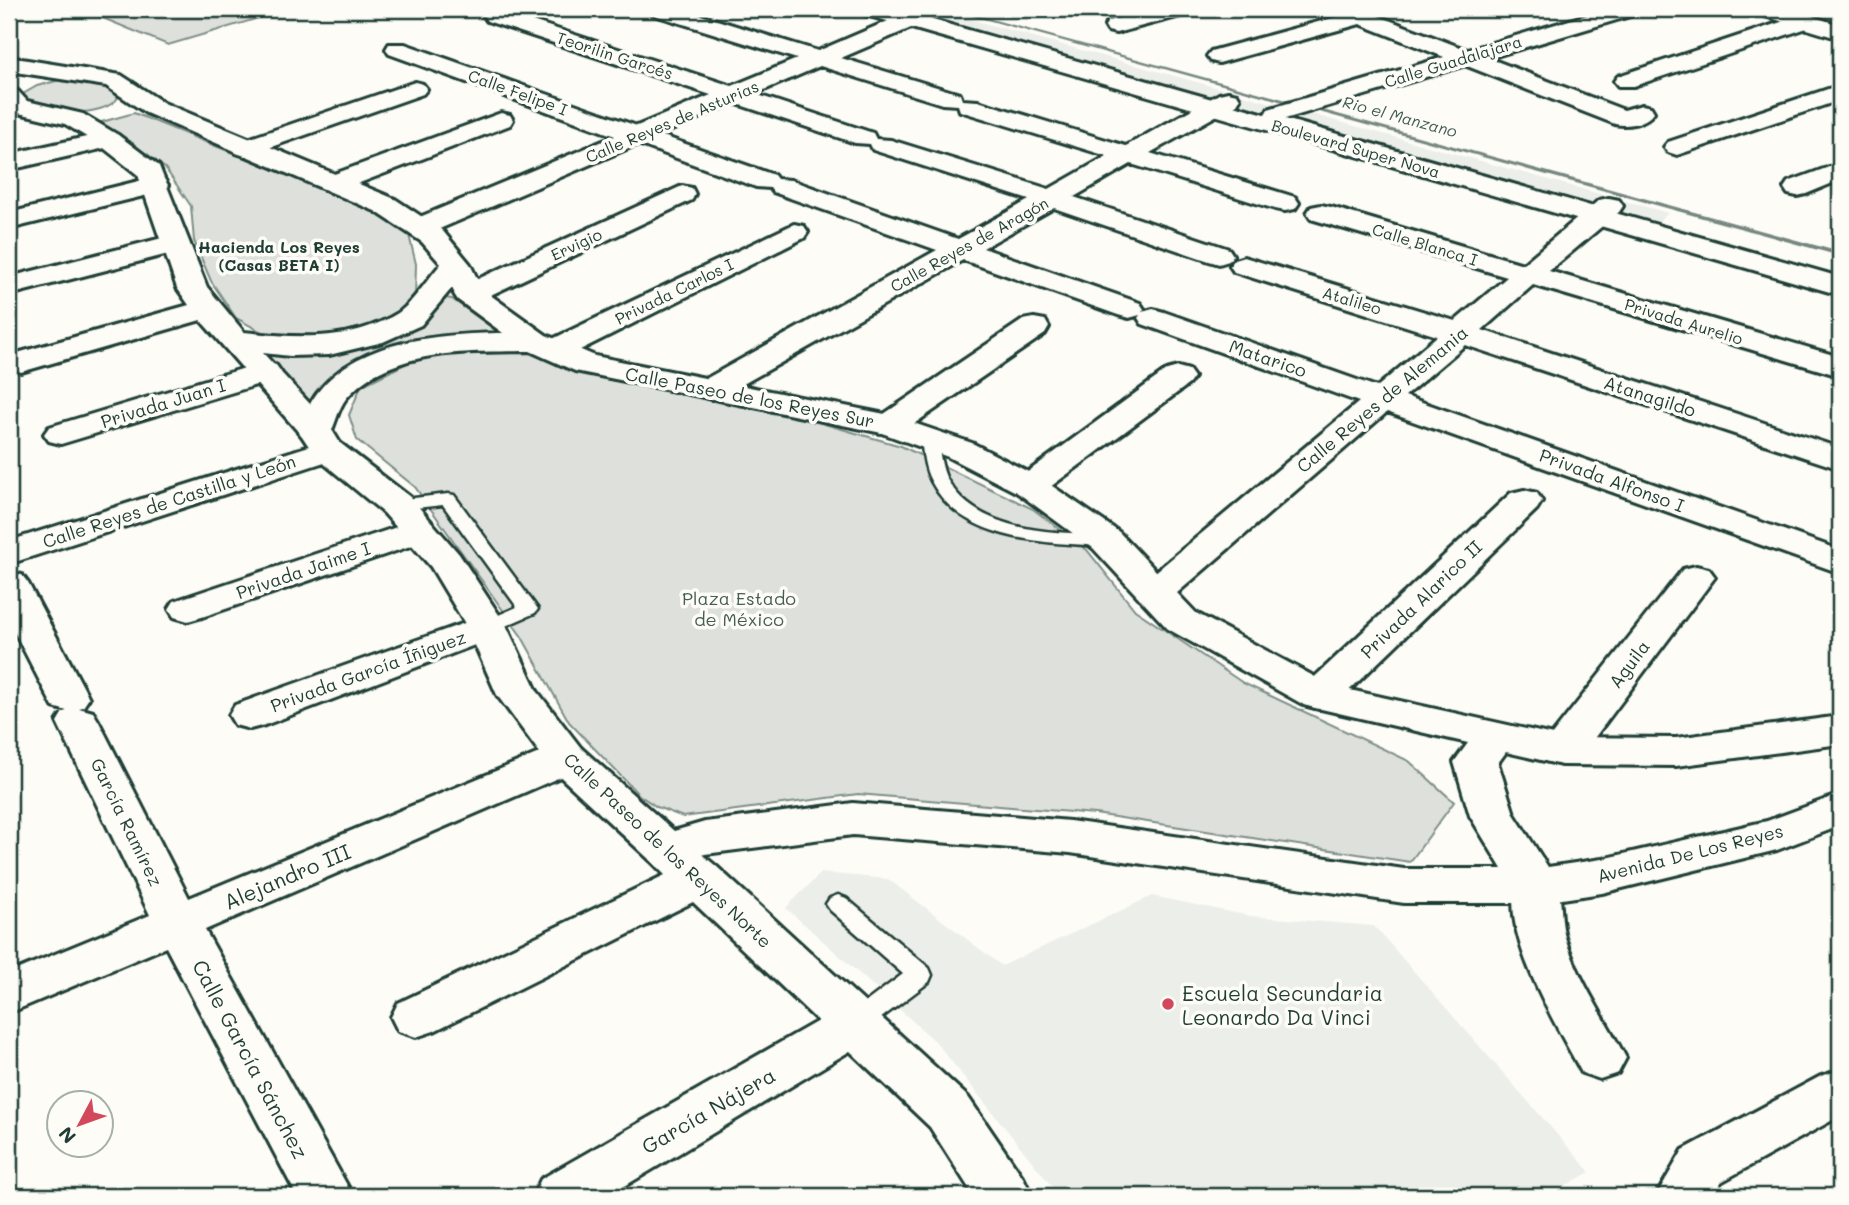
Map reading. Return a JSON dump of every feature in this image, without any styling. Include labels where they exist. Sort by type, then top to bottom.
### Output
[{"type":"street","points":[[659,9],[1285,203]]},
{"type":"street","name":"Boulevard Super Nova","points":[[871,9],[913,14],[1603,212],[1840,271]]},
{"type":"street","points":[[1116,26],[1180,9]]},
{"type":"street","name":"Calle Guadalajara","points":[[1282,112],[1629,9]]},
{"type":"street","points":[[1766,9],[1840,32]]},
{"type":"street","points":[[1241,64],[1219,56],[1351,13],[1624,119],[1642,112]]},
{"type":"street","name":"Calle Reyes de Asturias","points":[[420,227],[818,59],[913,14]]},
{"type":"street","name":"Teorilin Garcés","points":[[495,16],[1051,198]]},
{"type":"street","points":[[1626,81],[1805,21]]},
{"type":"street","name":"Calle Felipe I","points":[[397,49],[773,184],[961,248]]},
{"type":"street","points":[[9,64],[113,80],[116,115]]},
{"type":"street","points":[[12,102],[33,81],[73,74]]},
{"type":"street","points":[[245,148],[415,89]]},
{"type":"street","points":[[1677,147],[1840,92]]},
{"type":"street","name":"Calle Paseo de los Reyes Norte","points":[[12,102],[74,119],[116,115],[150,172],[174,244],[192,288],[206,309],[265,372],[322,440],[408,518],[446,562],[487,627],[518,695],[566,758],[683,863],[949,1112],[1004,1196]]},
{"type":"street","name":"Boulevard Super Nova","points":[[1221,103],[1282,112],[1840,286]]},
{"type":"street","name":"Calle Reyes de Aragón","points":[[711,389],[1221,103]]},
{"type":"street","points":[[9,162],[116,115],[155,108],[385,205],[432,236],[456,264],[469,294]]},
{"type":"street","points":[[335,183],[501,120]]},
{"type":"street","points":[[1797,188],[1840,171]]},
{"type":"street","points":[[9,220],[155,185]]},
{"type":"street","name":"Ervigio","points":[[469,294],[682,194]]},
{"type":"street","name":"Atalileo","points":[[1051,198],[1231,261],[1460,333]]},
{"type":"street","name":"Calle Reyes de Alemania","points":[[1154,592],[1603,212]]},
{"type":"street","name":"Calle Blanca I","points":[[1321,213],[1528,275]]},
{"type":"street","name":"Privada Carlos I","points":[[545,346],[794,232]]},
{"type":"street","points":[[9,286],[174,244]]},
{"type":"street","name":"Matarico","points":[[961,248],[1384,399]]},
{"type":"street","points":[[234,340],[303,347],[329,346],[372,335],[410,319],[456,264]]},
{"type":"street","name":"Privada Aurelio","points":[[1528,275],[1840,367]]},
{"type":"street","name":"Calle Paseo de los Reyes Sur","points":[[469,294],[545,346],[586,364],[890,425],[960,450],[1030,486],[1105,540],[1182,621],[1318,696],[1562,751],[1676,752],[1840,730]]},
{"type":"street","points":[[21,362],[206,309]]},
{"type":"street","points":[[890,425],[1034,327]]},
{"type":"street","name":"Atanagildo","points":[[1460,333],[1840,459]]},
{"type":"street","points":[[322,440],[334,393],[352,377],[373,366],[405,353],[443,344],[545,346]]},
{"type":"street","name":"Privada Juan I","points":[[61,434],[265,372]]},
{"type":"street","points":[[1030,486],[1178,377]]},
{"type":"street","name":"Privada Alfonso I","points":[[1384,399],[1840,562]]},
{"type":"street","name":"Calle Reyes de Castilla y León","points":[[9,553],[322,440]]},
{"type":"street","name":"Privada Alarico II","points":[[1318,696],[1524,501]]},
{"type":"street","name":"Privada Jaime I","points":[[188,609],[408,518]]},
{"type":"street","name":"Aguila","points":[[1562,751],[1696,577]]},
{"type":"street","name":"García Ramírez","points":[[9,583],[177,922]]},
{"type":"street","name":"Privada García Íñiguez","points":[[250,715],[487,627]]},
{"type":"street","points":[[1495,738],[1476,762],[1492,816],[1536,886],[1541,936],[1565,996],[1600,1059]]},
{"type":"street","name":"Alejandro III","points":[[9,994],[566,758]]},
{"type":"street","name":"Avenida De Los Reyes","points":[[416,1017],[683,863],[705,838],[853,820],[1070,837],[1404,886],[1536,886],[1602,876],[1777,834],[1840,808]]},
{"type":"street","name":"Calle García Sánchez","points":[[177,922],[325,1196]]},
{"type":"street","name":"García Nájera","points":[[561,1196],[855,1024]]},
{"type":"street","points":[[1684,1196],[1702,1166],[1840,1091]]},
{"type":"lane","points":[[929,439],[940,484],[966,510],[1006,530],[1047,538],[1105,540]]},
{"type":"lane","points":[[408,518],[448,499],[528,609],[487,627]]},
{"type":"lane","points":[[838,904],[920,975],[855,1024]]},
{"type":"shaded area","points":[[893,9],[933,9],[1668,213],[1656,224]]},
{"type":"shaded area","name":"Escuela Secundaria Leonardo Da Vinci","points":[[821,873],[888,879],[1002,966],[1152,896],[1250,916],[1374,926],[1590,1172],[1546,1196],[1060,1196],[935,1041],[786,908]]},
{"type":"green space","points":[[81,9],[289,9],[168,45]]},
{"type":"green space","points":[[60,80],[105,86],[119,96],[112,104],[87,112],[43,108],[23,98],[23,94],[37,86]]},
{"type":"green space","points":[[134,113],[371,209],[409,235],[416,264],[415,299],[386,321],[319,338],[267,335],[236,318],[211,281],[194,241],[191,206],[165,168],[98,123]]},
{"type":"green space","points":[[445,298],[452,299],[500,333],[459,335],[306,404],[263,355],[268,352],[296,354]]},
{"type":"green space","name":"Plaza Estado de México","points":[[478,350],[538,352],[605,379],[765,407],[901,446],[1033,509],[1087,550],[1135,610],[1243,683],[1409,761],[1454,802],[1410,862],[1095,814],[858,794],[683,817],[657,807],[639,795],[569,722],[522,637],[415,487],[357,440],[349,415],[361,386],[419,357]]},
{"type":"waterway","name":"Rio el Manzano","points":[[950,9],[1840,254]]},
{"type":"place","name":"Escuela Secundaria Leonardo Da Vinci","points":[[1168,1004]]},
{"type":"district","name":"Hacienda Los Reyes (Casas BETA I)","points":[[279,255]]}]
